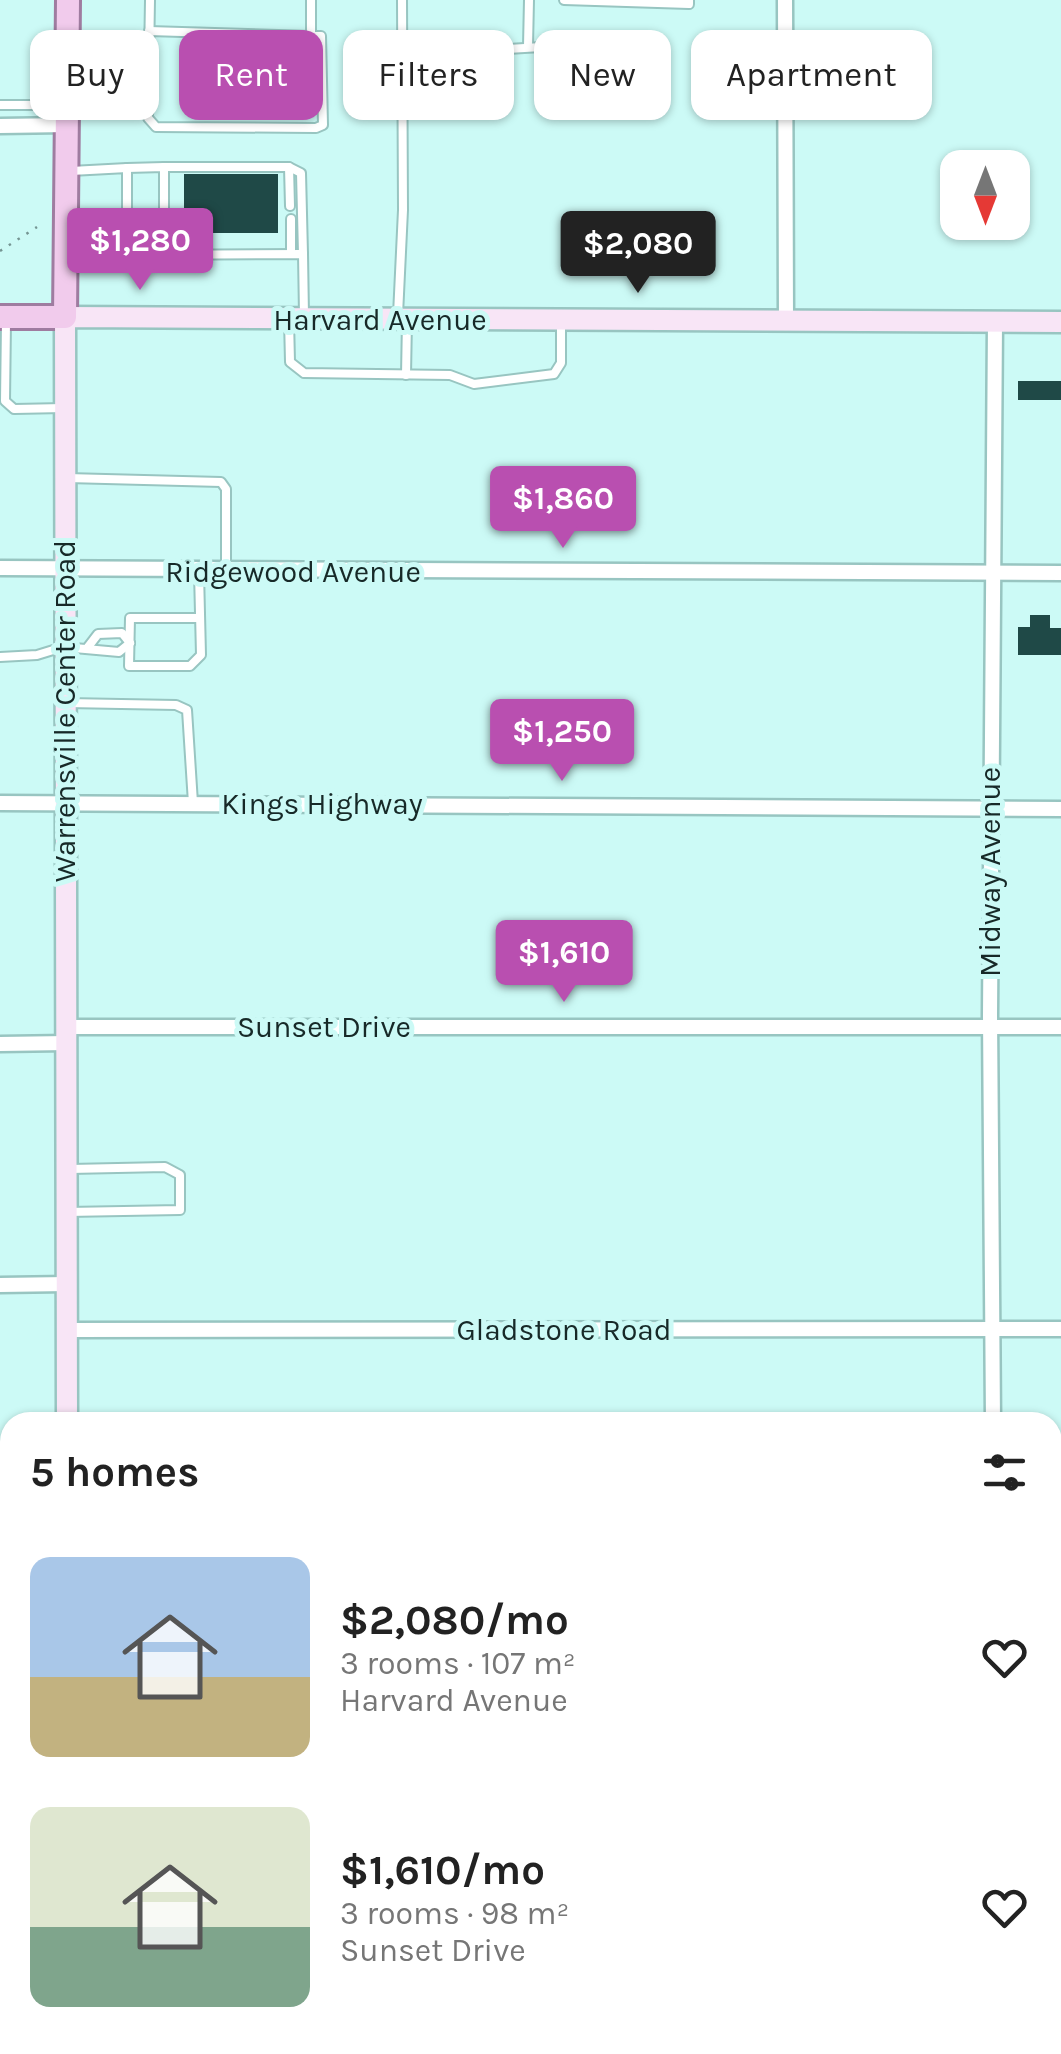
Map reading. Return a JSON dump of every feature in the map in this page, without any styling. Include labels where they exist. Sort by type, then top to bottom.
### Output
[{"type":"main road","name":"Warrensville Center Road","points":[[68,0],[68,30]]},
{"type":"main road","name":"Warrensville Center Road","points":[[67,1412],[63,647],[69,120]]},
{"type":"main road","name":"Harvard Avenue","points":[[3,317],[1061,322]]},
{"type":"street","points":[[784,0],[786,322]]},
{"type":"street","points":[[0,126],[38,120]]},
{"type":"street","name":"Midway Avenue","points":[[993,1412],[990,809],[995,322]]},
{"type":"street","name":"Ridgewood Avenue","points":[[0,568],[198,572],[1061,573]]},
{"type":"street","name":"Kings Highway","points":[[0,803],[1061,809]]},
{"type":"street","name":"Sunset Drive","points":[[0,1044],[67,1035],[1061,1027]]},
{"type":"street","points":[[0,1284],[67,1284]]},
{"type":"street","name":"Gladstone Road","points":[[67,1330],[1061,1329]]},
{"type":"lane","points":[[149,30],[150,0]]},
{"type":"lane","points":[[310,0],[311,30]]},
{"type":"lane","points":[[402,0],[406,374]]},
{"type":"lane","points":[[528,0],[528,46]]},
{"type":"lane","points":[[566,0],[690,4],[690,0]]},
{"type":"lane","points":[[514,47],[534,46]]},
{"type":"lane","points":[[0,104],[30,109]]},
{"type":"lane","points":[[150,120],[156,127],[322,125],[322,120]]},
{"type":"lane","points":[[164,167],[164,255]]},
{"type":"lane","points":[[68,172],[289,167],[301,173],[303,254],[290,362],[304,373],[450,375],[474,384],[554,374],[561,363],[561,320]]},
{"type":"lane","points":[[289,167],[290,206]]},
{"type":"lane","points":[[127,168],[129,251],[164,255],[303,254]]},
{"type":"lane","points":[[291,219],[291,254]]},
{"type":"lane","points":[[3,317],[5,400],[14,409],[64,408]]},
{"type":"lane","points":[[64,478],[222,482],[226,489],[226,572]]},
{"type":"lane","points":[[198,572],[200,618],[201,655],[190,666],[129,666],[130,618],[200,618]]},
{"type":"lane","points":[[88,647],[98,634],[122,634],[130,643]]},
{"type":"lane","points":[[0,657],[36,655],[63,647],[119,652],[130,643]]},
{"type":"lane","points":[[63,703],[176,705],[187,710],[193,803]]},
{"type":"lane","points":[[67,1169],[164,1167],[180,1175],[180,1210],[67,1212]]},
{"type":"path","points":[[1,249],[37,227]]},
{"type":"building","points":[[184,174],[278,174],[278,233],[184,233]]},
{"type":"building","points":[[1018,381],[1061,381],[1061,400],[1018,400]]},
{"type":"building","points":[[1030,615],[1050,615],[1050,628],[1061,628],[1061,655],[1018,655],[1018,627],[1030,627]]}]
